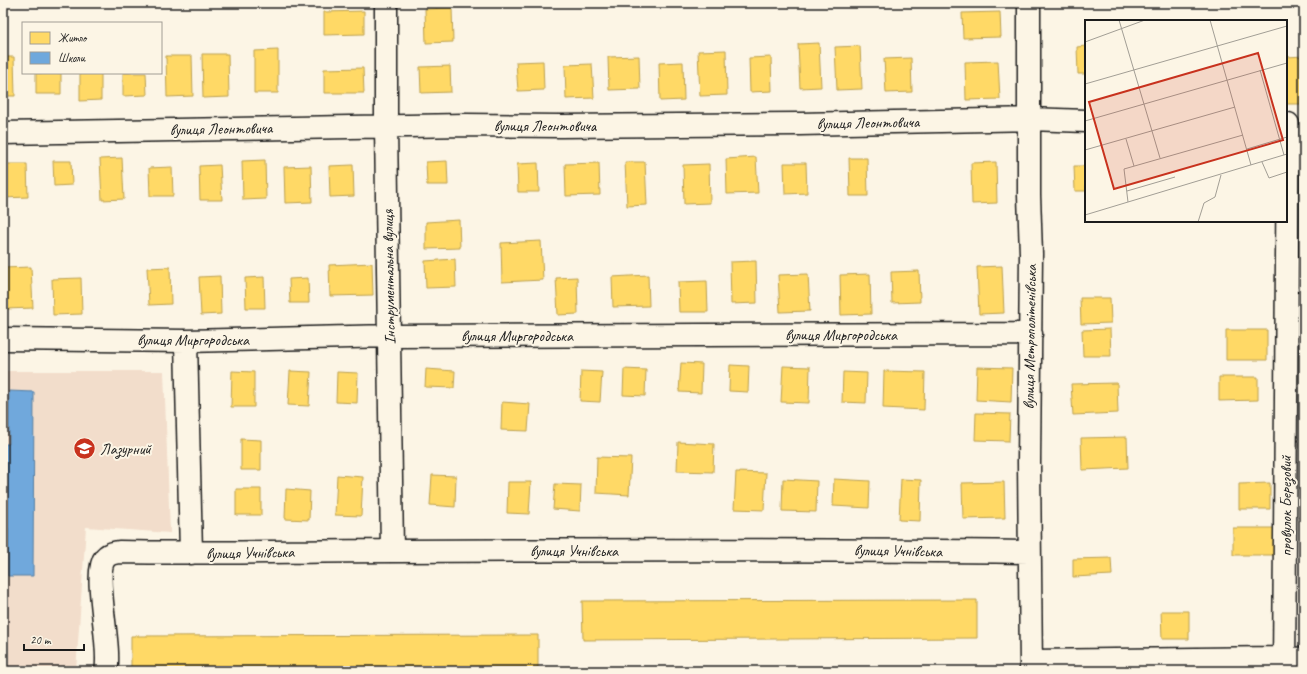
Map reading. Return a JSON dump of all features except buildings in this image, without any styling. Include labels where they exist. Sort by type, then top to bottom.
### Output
[{"type":"street","name":"Інструментальна вулиця","points":[[386,3],[386,126],[392,551]]},
{"type":"street","name":"вулиця Метрополітенівська","points":[[1028,3],[1031,334],[1029,430],[1031,666]]},
{"type":"street","name":"вулиця Леонтовича","points":[[3,133],[386,126],[792,124],[1029,119],[1085,120]]},
{"type":"street","name":"провулок Березовий","points":[[1291,662],[1293,125]]},
{"type":"street","name":"вулиця Миргородська","points":[[3,339],[186,341],[390,336],[1031,334]]},
{"type":"street","points":[[186,341],[191,553]]},
{"type":"street","name":"вулиця Учнівська","points":[[106,671],[106,638],[101,565],[105,558],[110,554],[119,552],[885,550],[1029,552]]},
{"type":"street","points":[[1031,666],[1291,662]]},
{"type":"shaded area","name":"Лазурний","points":[[3,371],[164,371],[170,533],[86,527],[76,671],[3,671]]},
{"type":"place","name":"Лазурний","points":[[85,449]]}]
